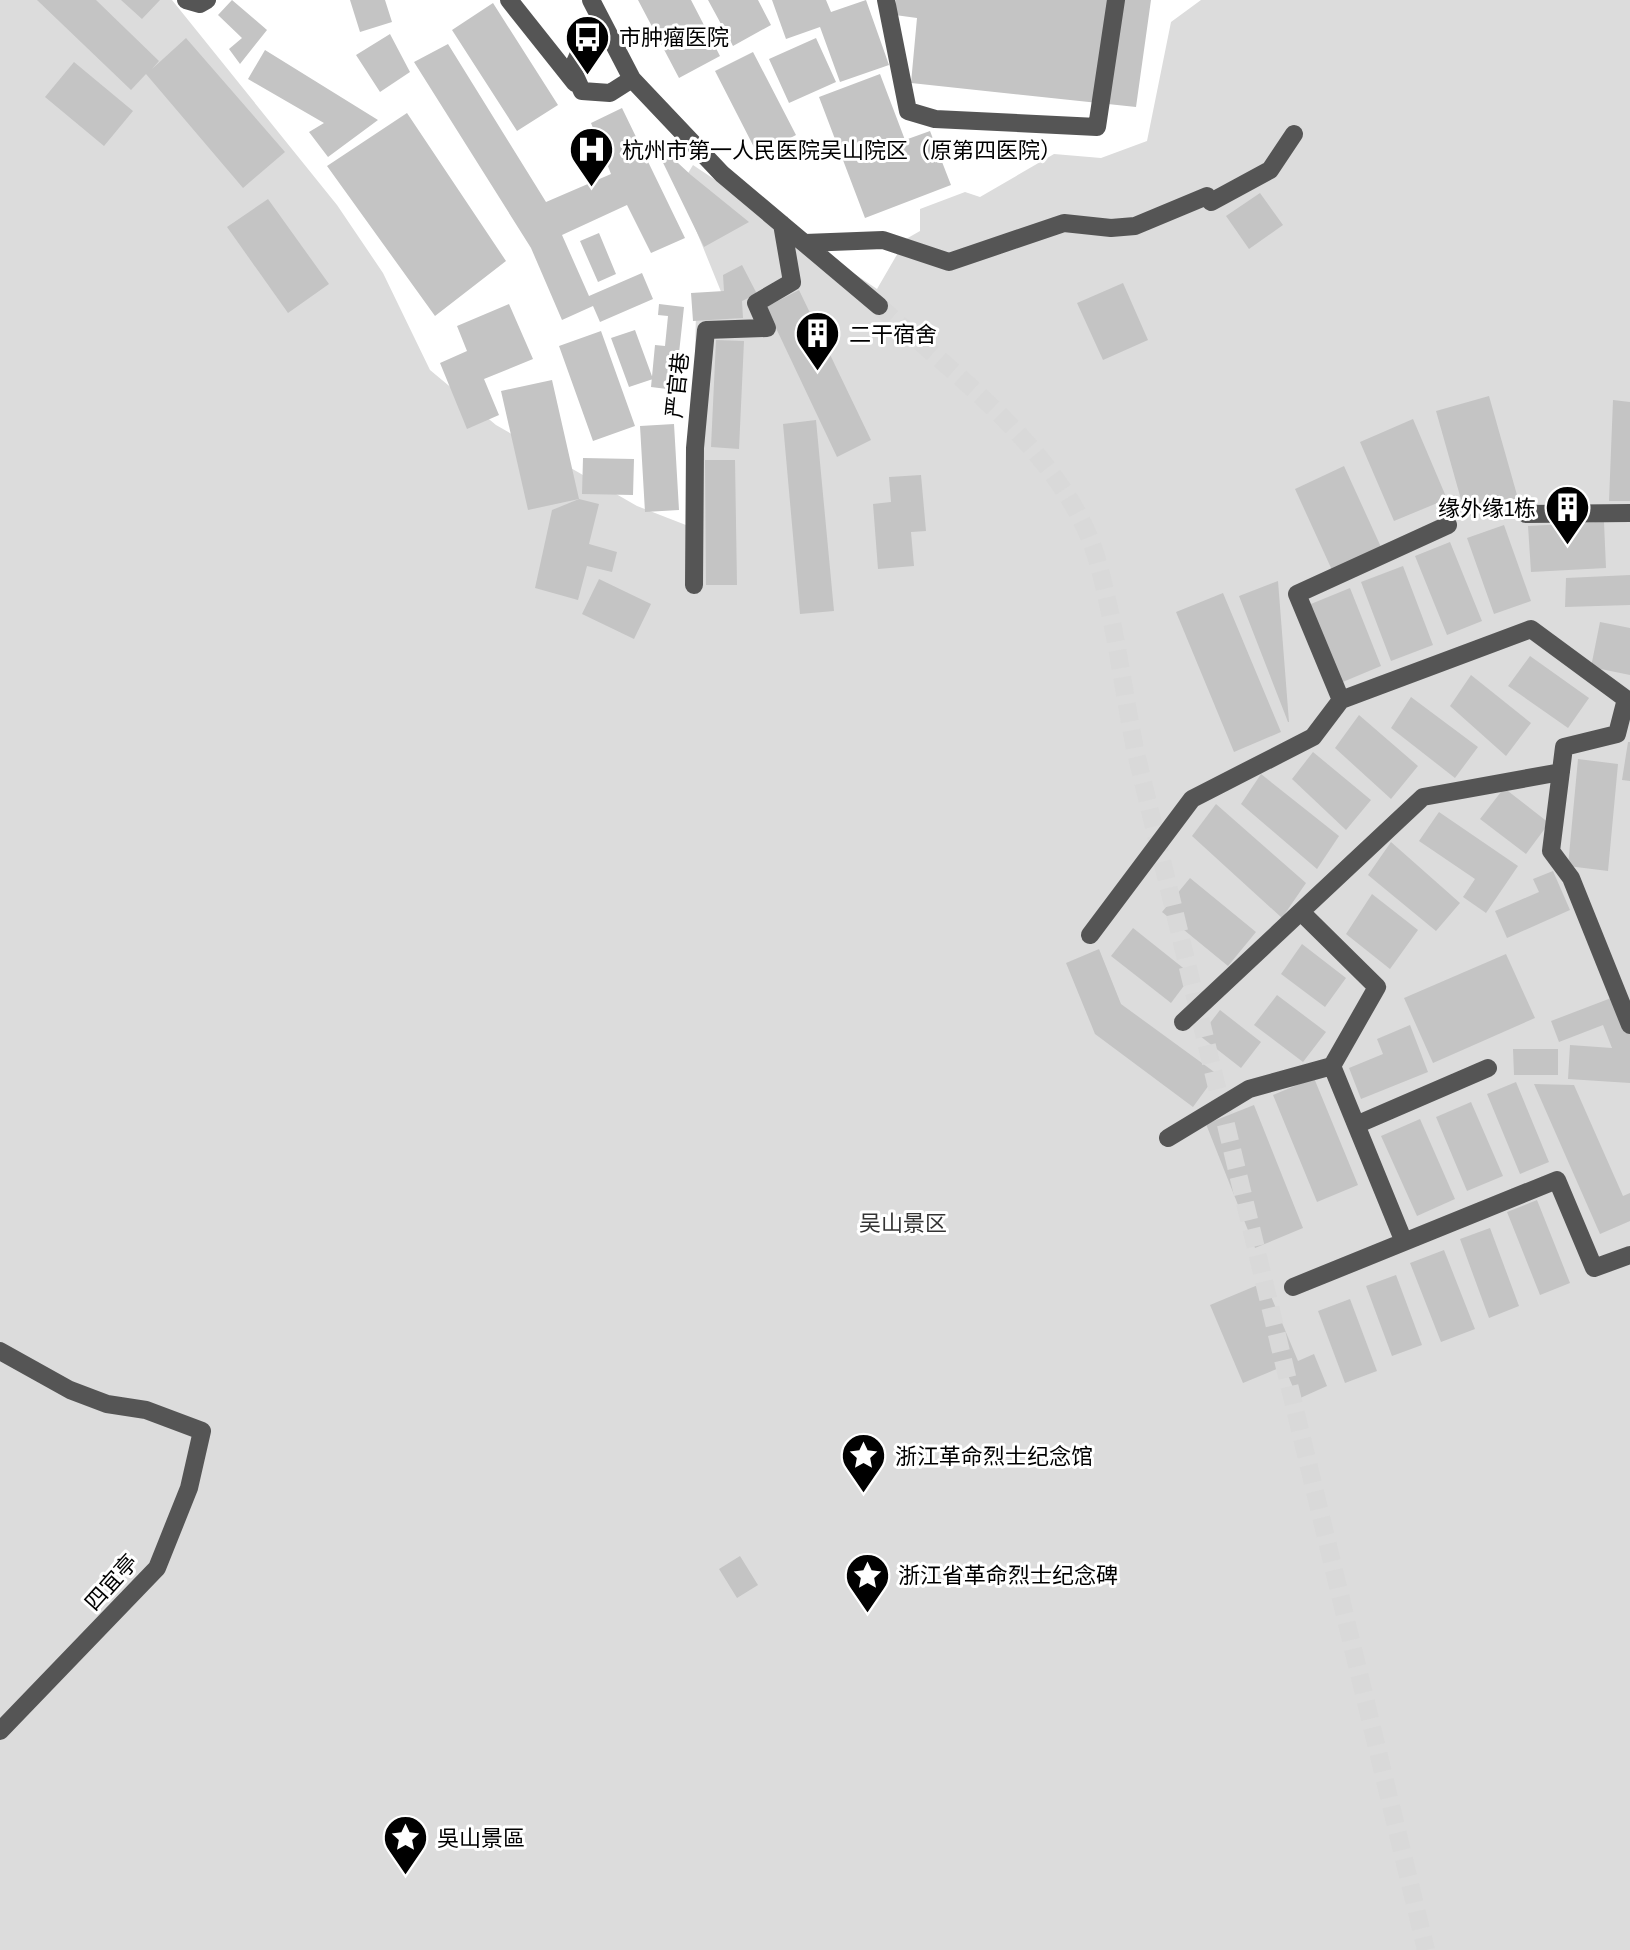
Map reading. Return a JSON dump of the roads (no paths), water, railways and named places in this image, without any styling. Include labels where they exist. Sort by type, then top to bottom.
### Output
[{"type":"street","points":[[186,0],[200,4],[207,0]]},
{"type":"street","points":[[509,0],[582,91],[610,93],[632,79]]},
{"type":"street","points":[[591,0],[632,79],[722,174],[879,306]]},
{"type":"street","points":[[878,0],[891,68]]},
{"type":"street","points":[[886,0],[908,111],[935,119],[1097,127],[1116,0]]},
{"type":"street","points":[[582,91],[572,69],[583,45],[603,24]]},
{"type":"street","points":[[805,243],[883,240],[949,262],[1064,223],[1111,228],[1135,226],[1207,196],[1211,202],[1270,170],[1294,134]]},
{"type":"street","name":"严官巷","points":[[694,585],[695,448],[706,330],[767,328],[756,303],[792,282],[782,224]]},
{"type":"street","points":[[1526,514],[1630,513]]},
{"type":"street","points":[[1341,700],[1297,594],[1448,525]]},
{"type":"street","points":[[1090,935],[1192,799],[1313,737],[1341,700],[1531,629],[1626,699],[1617,734],[1564,747],[1551,851],[1571,878],[1630,1025]]},
{"type":"street","points":[[1183,1022],[1423,797],[1561,772]]},
{"type":"street","points":[[1168,1138],[1249,1089],[1332,1066],[1377,987],[1301,912]]},
{"type":"street","points":[[1332,1066],[1404,1242]]},
{"type":"street","points":[[1356,1125],[1488,1068]]},
{"type":"street","points":[[1293,1287],[1557,1180],[1594,1268],[1630,1255]]},
{"type":"street","name":"四宜亭","points":[[0,1351],[70,1390],[107,1404],[146,1410],[202,1431],[189,1488],[157,1568],[0,1731]]},
{"type":"tunnel","points":[[879,306],[975,391],[1037,454],[1084,525],[1098,563],[1135,749],[1426,1950]]},
{"type":"place","name":"市肿瘤医院","points":[[588,76]]},
{"type":"place","name":"杭州市第一人民医院吴山院区（原第四医院）","points":[[591,189]]},
{"type":"place","name":"二干宿舍","points":[[818,373]]},
{"type":"place","name":"缘外缘1栋","points":[[1567,547]]},
{"type":"place","name":"浙江革命烈士纪念馆","points":[[864,1495]]},
{"type":"place","name":"浙江省革命烈士纪念碑","points":[[867,1614]]},
{"type":"place","name":"吳山景區","points":[[406,1877]]},
{"type":"park label","name":"吴山景区","points":[[903,1223]]}]
